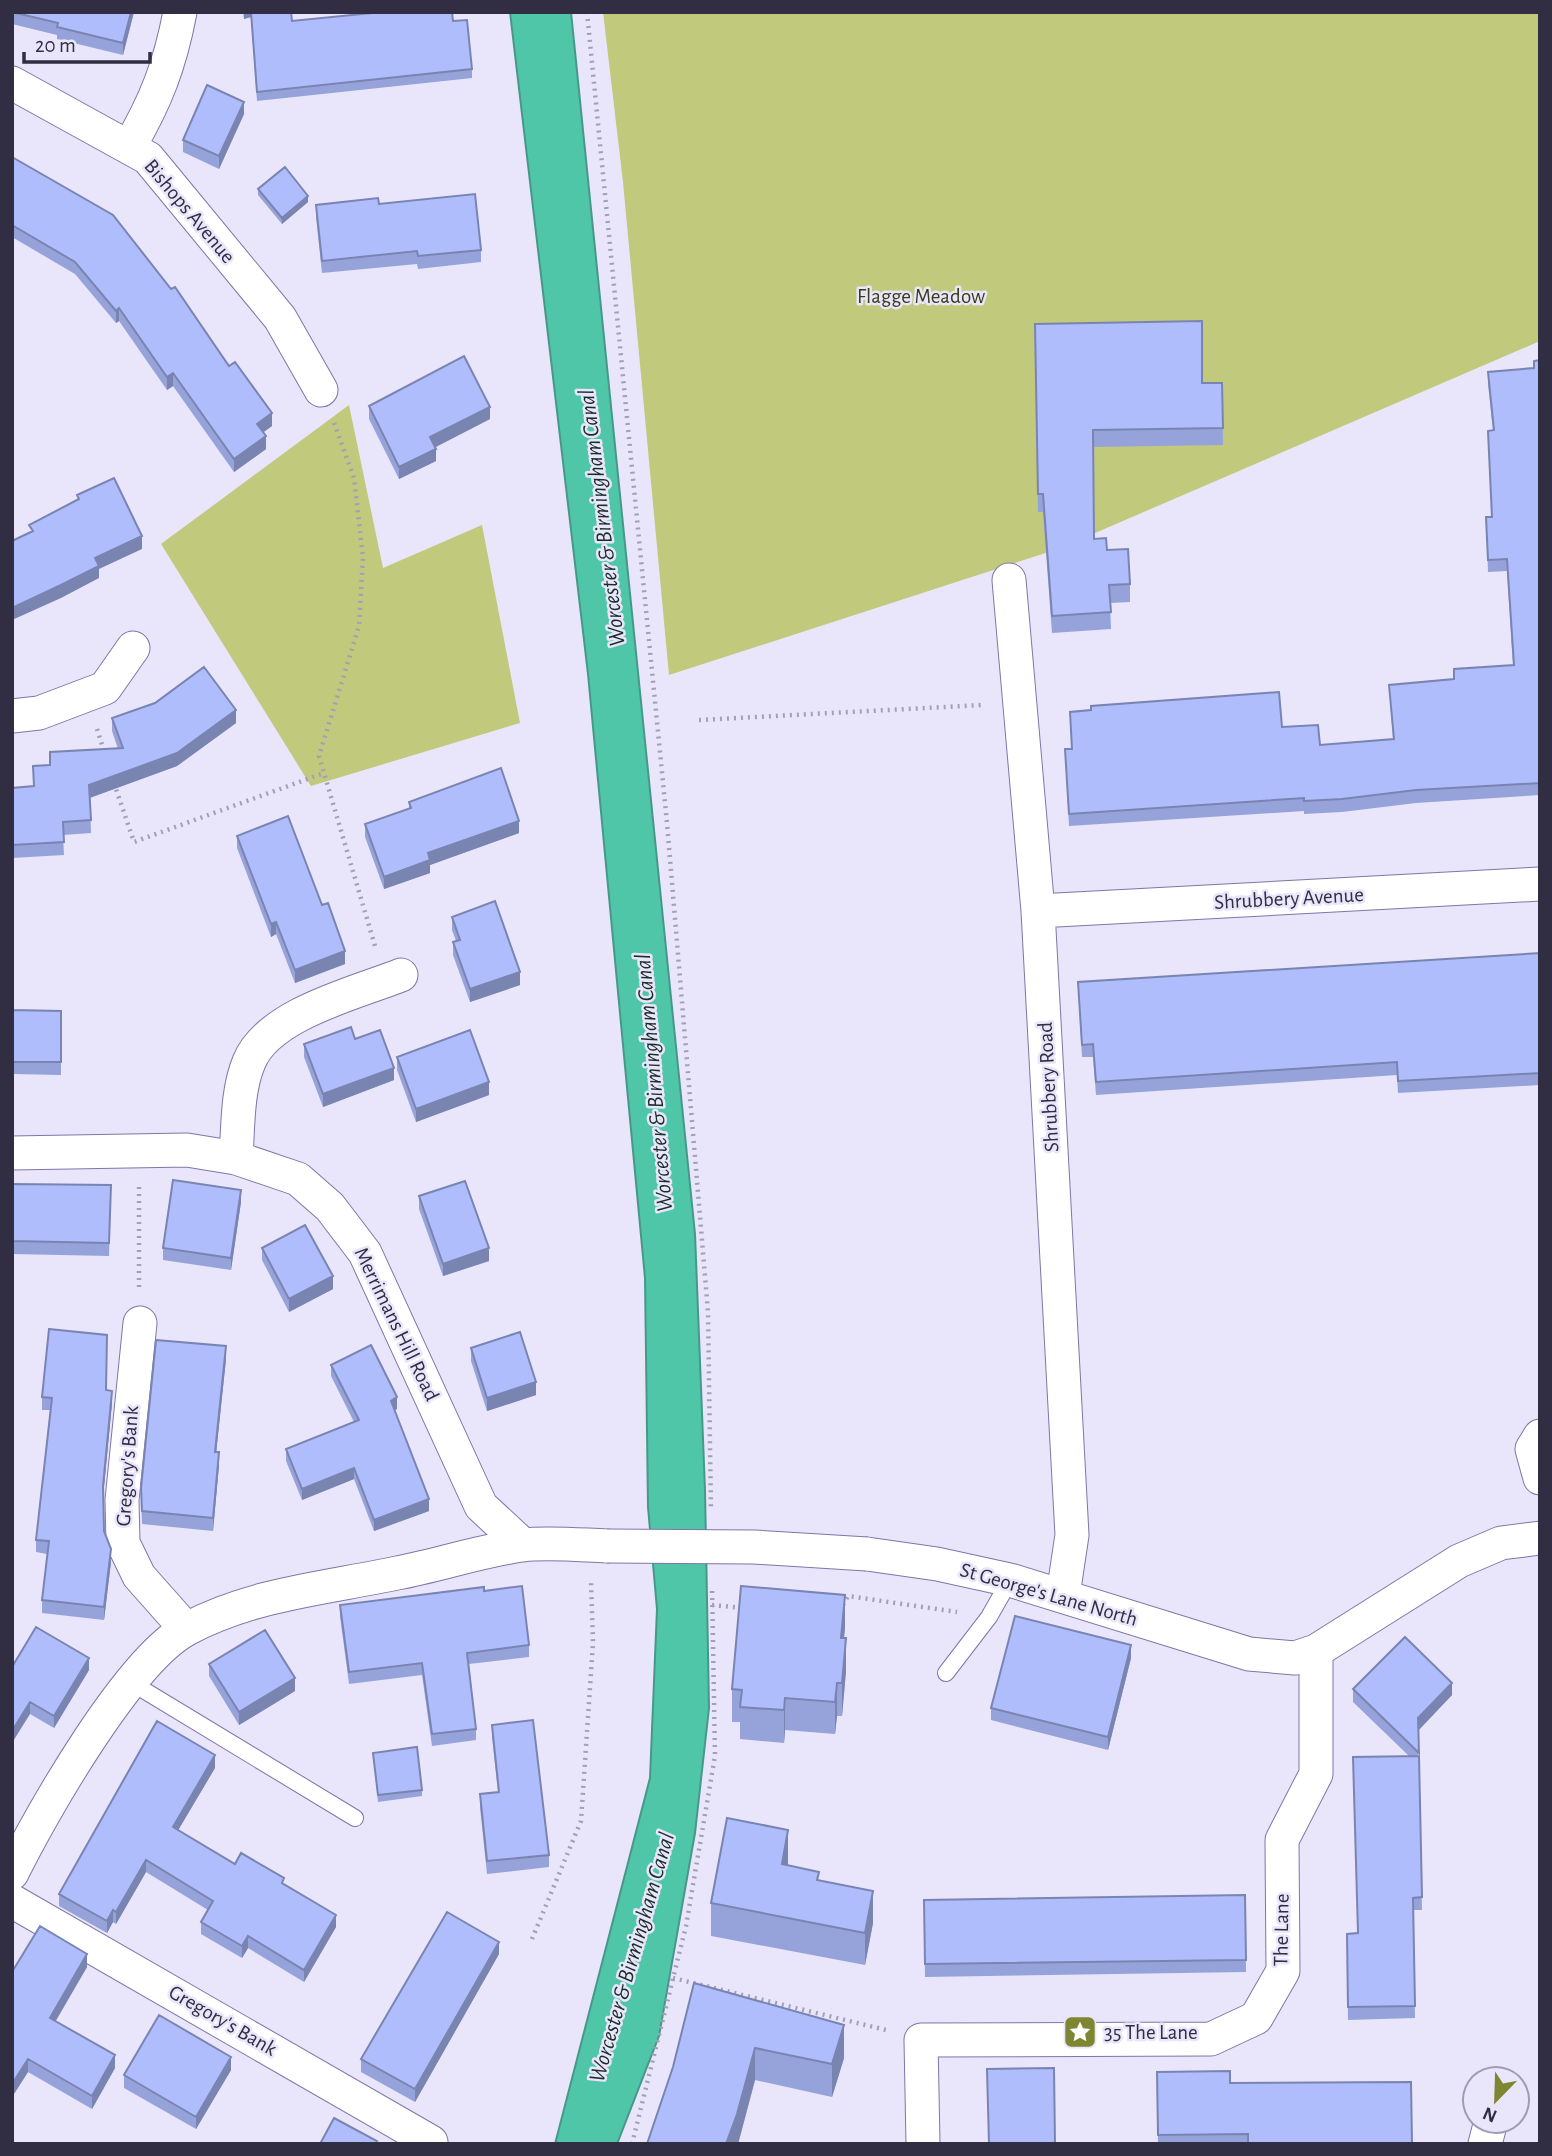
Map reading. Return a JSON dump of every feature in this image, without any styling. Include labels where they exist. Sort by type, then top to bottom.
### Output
[{"type":"street","points":[[129,147],[156,101],[172,55],[180,12]]},
{"type":"street","name":"Bishops Avenue","points":[[12,83],[148,158],[281,318],[321,390]]},
{"type":"street","name":"Shrubbery Road","points":[[1009,580],[1017,703],[1038,911],[1072,1535],[1063,1595]]},
{"type":"street","points":[[12,716],[39,713],[105,688],[134,648]]},
{"type":"street","name":"Shrubbery Avenue","points":[[1038,911],[1540,884]]},
{"type":"street","points":[[236,1158],[240,1108],[248,1062],[268,1033],[298,1016],[393,978]]},
{"type":"street","name":"Merrimans Hill Road","points":[[12,1153],[187,1150],[236,1158],[298,1180],[330,1207],[365,1253],[461,1457],[481,1506],[523,1545]]},
{"type":"street","name":"Gregory's Bank","points":[[139,1323],[122,1500],[123,1543],[139,1576],[186,1629]]},
{"type":"street","points":[[1540,1436],[1532,1449],[1540,1478]]},
{"type":"street","name":"St George's Lane North","points":[[523,1545],[754,1547],[867,1554],[937,1564],[1063,1595],[1249,1654],[1295,1658],[1316,1651],[1459,1561],[1501,1543],[1540,1538]]},
{"type":"street","points":[[12,1873],[27,1842],[90,1741],[150,1659],[186,1629],[267,1597],[523,1545]]},
{"type":"street","name":"The Lane","points":[[920,2040],[1211,2039],[1256,2018],[1283,1971],[1282,1840],[1315,1774],[1316,1651]]},
{"type":"street","name":"Gregory's Bank","points":[[12,1901],[431,2142]]},
{"type":"street","points":[[920,2040],[923,2144]]},
{"type":"lane","points":[[946,1673],[989,1617],[1010,1580]]},
{"type":"lane","points":[[132,1683],[355,1818]]},
{"type":"path","points":[[587,12],[667,822],[708,1312],[711,1513]]},
{"type":"path","points":[[321,390],[354,478],[363,557],[359,626],[319,756],[393,978]]},
{"type":"path","points":[[85,695],[106,757]]},
{"type":"path","points":[[699,720],[1017,703]]},
{"type":"path","points":[[114,781],[134,842],[324,772]]},
{"type":"path","points":[[139,1149],[139,1323]]},
{"type":"path","points":[[532,1939],[581,1821],[598,1545]]},
{"type":"path","points":[[632,2144],[686,1926],[715,1756],[712,1578]]},
{"type":"path","points":[[842,1607],[848,1596],[989,1617]]},
{"type":"path","points":[[712,1605],[752,1609]]},
{"type":"path","points":[[673,1978],[920,2040]]},
{"type":"green space","name":"Flagge Meadow","points":[[603,12],[1540,12],[1540,341],[1058,549],[669,675],[623,182]]},
{"type":"green space","points":[[349,405],[383,568],[482,525],[520,723],[311,786],[161,544]]},
{"type":"water","name":"Worcester & Birmingham Canal","points":[[510,12],[571,12],[695,1234],[705,1490],[709,1708],[695,1833],[659,2036],[617,2144],[555,2144],[650,1778],[657,1609],[648,1507],[645,1278],[588,674]]},
{"type":"building","points":[[12,12],[131,12],[123,43],[57,27],[58,23]]},
{"type":"building","points":[[251,12],[291,12],[292,21],[382,12],[452,12],[453,21],[467,20],[472,69],[257,92]]},
{"type":"building","points":[[207,85],[244,102],[219,156],[183,140]]},
{"type":"building","points":[[12,157],[113,215],[171,289],[175,287],[229,366],[235,362],[272,413],[257,424],[266,436],[234,459],[173,373],[167,377],[119,308],[116,311],[75,262],[12,225]]},
{"type":"building","points":[[285,167],[308,196],[282,218],[258,189]]},
{"type":"building","points":[[475,194],[481,250],[418,256],[417,251],[322,261],[316,205],[378,198],[379,204]]},
{"type":"building","points":[[1202,321],[1202,383],[1222,383],[1223,428],[1093,430],[1094,539],[1106,538],[1107,550],[1128,549],[1130,584],[1109,585],[1111,612],[1052,616],[1043,494],[1038,494],[1035,324]]},
{"type":"building","points":[[464,356],[490,407],[430,437],[436,449],[399,467],[369,406]]},
{"type":"building","points":[[1540,360],[1540,783],[1416,790],[1342,799],[1304,801],[1304,798],[1069,814],[1065,749],[1072,749],[1070,712],[1091,710],[1091,706],[1279,692],[1282,727],[1318,725],[1320,745],[1394,739],[1389,685],[1454,679],[1454,669],[1514,665],[1507,559],[1488,560],[1486,517],[1492,517],[1488,431],[1494,430],[1488,372],[1534,368],[1534,361]]},
{"type":"building","points":[[114,478],[142,536],[95,558],[99,566],[12,608],[12,541],[33,531],[29,525],[79,499],[77,495]]},
{"type":"building","points":[[204,667],[236,710],[177,753],[89,785],[91,820],[63,822],[64,842],[12,845],[12,788],[34,786],[33,766],[50,765],[50,752],[123,748],[112,718],[155,703]]},
{"type":"building","points":[[501,768],[519,821],[428,853],[430,860],[384,877],[365,824],[411,808],[409,802]]},
{"type":"building","points":[[288,816],[322,905],[328,903],[345,951],[295,970],[276,922],[271,924],[237,836]]},
{"type":"building","points":[[495,901],[520,972],[470,989],[453,942],[460,940],[452,917]]},
{"type":"building","points":[[1540,953],[1540,1073],[1398,1081],[1397,1062],[1096,1082],[1093,1044],[1082,1045],[1078,982]]},
{"type":"building","points":[[12,1005],[13,1010],[61,1011],[61,1062],[13,1062],[12,1071]]},
{"type":"building","points":[[351,1027],[355,1039],[380,1030],[394,1068],[323,1094],[304,1044]]},
{"type":"building","points":[[470,1030],[489,1082],[416,1109],[397,1057]]},
{"type":"building","points":[[173,1180],[241,1190],[231,1258],[163,1248]]},
{"type":"building","points":[[465,1181],[489,1248],[443,1264],[419,1196]]},
{"type":"building","points":[[12,1184],[111,1185],[109,1243],[12,1241]]},
{"type":"building","points":[[305,1225],[333,1276],[289,1299],[262,1248]]},
{"type":"building","points":[[49,1329],[107,1335],[106,1390],[112,1391],[103,1486],[104,1531],[111,1549],[104,1607],[42,1600],[49,1541],[36,1540],[52,1398],[42,1397]]},
{"type":"building","points":[[520,1332],[536,1382],[487,1398],[471,1348]]},
{"type":"building","points":[[156,1340],[226,1346],[215,1452],[219,1452],[213,1518],[142,1511],[141,1488]]},
{"type":"building","points":[[371,1345],[397,1397],[391,1401],[429,1499],[374,1520],[354,1468],[302,1489],[286,1449],[359,1420],[331,1365]]},
{"type":"building","points":[[522,1586],[529,1645],[467,1653],[476,1729],[432,1734],[422,1663],[349,1672],[340,1605],[484,1587],[484,1591]]},
{"type":"building","points":[[741,1586],[845,1595],[841,1638],[846,1638],[842,1683],[837,1683],[835,1702],[785,1698],[784,1710],[740,1707],[742,1690],[732,1689]]},
{"type":"building","points":[[1015,1616],[1131,1645],[1108,1737],[991,1708]]},
{"type":"building","points":[[36,1627],[89,1658],[54,1716],[30,1702],[12,1731],[12,1667]]},
{"type":"building","points":[[265,1630],[295,1678],[239,1712],[209,1664]]},
{"type":"building","points":[[1405,1637],[1452,1683],[1418,1718],[1419,1753],[1353,1689]]},
{"type":"building","points":[[533,1720],[549,1855],[487,1861],[480,1794],[499,1792],[492,1725]]},
{"type":"building","points":[[157,1721],[215,1755],[173,1827],[235,1864],[241,1853],[284,1878],[282,1883],[336,1915],[304,1970],[248,1936],[242,1946],[201,1922],[213,1901],[146,1860],[116,1912],[113,1910],[107,1921],[59,1894]]},
{"type":"building","points":[[417,1747],[422,1790],[378,1795],[373,1753]]},
{"type":"building","points":[[1419,1756],[1422,1897],[1413,1898],[1415,2006],[1348,2007],[1347,1934],[1358,1933],[1353,1757]]},
{"type":"building","points":[[727,1818],[788,1830],[782,1864],[819,1872],[817,1880],[873,1891],[865,1933],[711,1903]]},
{"type":"building","points":[[1245,1895],[1246,1960],[925,1964],[924,1900]]},
{"type":"building","points":[[447,1912],[499,1942],[415,2089],[361,2059]]},
{"type":"building","points":[[40,1926],[87,1954],[50,2018],[115,2055],[92,2096],[28,2059],[12,2084],[12,1972]]},
{"type":"building","points":[[694,1983],[844,2025],[832,2064],[755,2048],[726,2144],[647,2144],[673,2067]]},
{"type":"building","points":[[159,2015],[231,2057],[196,2117],[124,2075]]},
{"type":"building","points":[[1054,2068],[1055,2144],[989,2144],[987,2069]]},
{"type":"building","points":[[1230,2071],[1230,2083],[1411,2082],[1412,2144],[1248,2144],[1248,2134],[1158,2135],[1157,2072]]},
{"type":"building","points":[[334,2118],[377,2141],[375,2144],[320,2144]]},
{"type":"place","name":"35 The Lane","points":[[1080,2032]]}]
